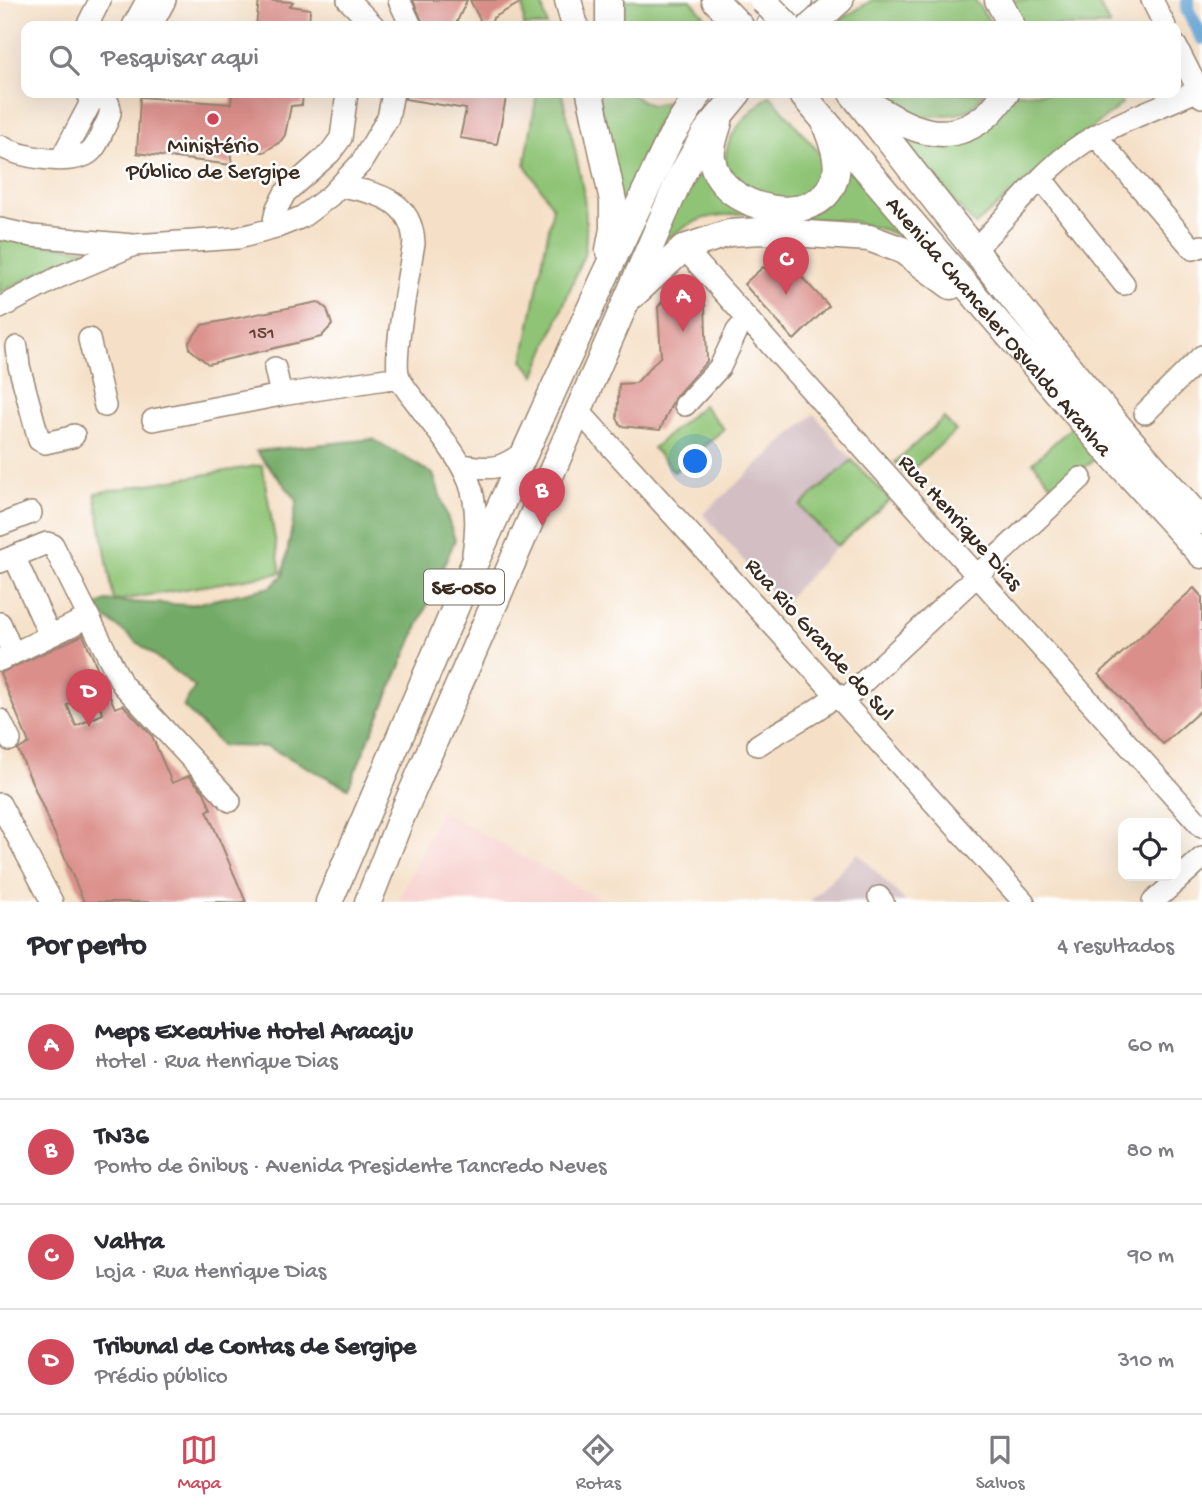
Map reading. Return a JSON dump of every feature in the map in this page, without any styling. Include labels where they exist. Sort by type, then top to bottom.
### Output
[{"type":"main road","points":[[568,0],[574,21]]},
{"type":"main road","points":[[609,0],[609,21]]},
{"type":"main road","points":[[763,0],[783,21]]},
{"type":"main road","points":[[775,21],[800,0]]},
{"type":"main road","points":[[998,0],[1009,21]]},
{"type":"main road","points":[[817,21],[842,1]]},
{"type":"main road","points":[[591,98],[613,201],[613,229],[605,276]]},
{"type":"main road","name":"SE-050","points":[[329,899],[471,571],[605,276],[671,137],[696,98]]},
{"type":"main road","name":"Avenida Chanceler Osvaldo Aranha","points":[[805,98],[1107,450],[1202,555]]},
{"type":"main road","name":"Avenida Chanceler Osvaldo Aranha","points":[[857,98],[974,250],[1119,429],[1202,521]]},
{"type":"main road","points":[[861,98],[905,126],[926,133],[952,132],[973,124],[988,114],[1002,98]]},
{"type":"main road","points":[[730,101],[711,155],[713,168],[721,182],[736,194],[754,205],[774,210],[810,206],[831,186],[836,173],[835,158],[823,118]]},
{"type":"main road","name":"SE-050","points":[[368,902],[402,815],[624,304],[691,157],[730,101]]},
{"type":"main road","points":[[624,304],[684,248],[729,233],[761,231],[869,238],[902,250],[932,270],[970,303],[988,312]]},
{"type":"street","points":[[90,21],[100,0]]},
{"type":"street","points":[[136,21],[149,0]]},
{"type":"street","points":[[154,21],[164,0]]},
{"type":"street","points":[[348,0],[369,21]]},
{"type":"street","points":[[399,0],[409,21]]},
{"type":"street","points":[[1152,0],[1162,21]]},
{"type":"street","points":[[974,250],[1041,178],[1096,136],[1200,93],[1181,56]]},
{"type":"street","points":[[61,159],[89,106],[90,98]]},
{"type":"street","points":[[0,146],[32,157],[61,159],[85,156],[94,149],[109,118],[111,107],[106,98]]},
{"type":"street","points":[[272,229],[277,208],[285,193],[330,153],[341,138],[346,98]]},
{"type":"street","points":[[0,229],[32,236],[134,245],[238,238],[272,229],[302,217],[341,186],[380,135],[388,118],[392,98]]},
{"type":"street","points":[[1096,136],[1197,248]]},
{"type":"street","points":[[1041,178],[1124,284]]},
{"type":"street","points":[[341,186],[380,194],[394,201],[414,231],[399,351],[399,377],[463,465],[475,494],[476,536],[471,571]]},
{"type":"street","points":[[0,308],[59,277],[134,245]]},
{"type":"street","name":"Rua Henrique Dias","points":[[684,248],[1202,827]]},
{"type":"street","points":[[685,405],[720,367],[737,331],[747,320]]},
{"type":"street","points":[[89,339],[105,406]]},
{"type":"street","points":[[17,347],[19,366],[39,440],[45,443],[74,435]]},
{"type":"street","points":[[1145,413],[1202,356]]},
{"type":"street","points":[[275,368],[281,396]]},
{"type":"street","points":[[153,420],[399,377]]},
{"type":"street","name":"Rua Rio Grande do Sul","points":[[577,409],[1024,902]]},
{"type":"street","points":[[463,465],[480,468],[504,467],[528,450]]},
{"type":"street","points":[[758,745],[781,729],[798,723],[840,697],[977,577],[1081,478]]},
{"type":"street","points":[[0,525],[31,513]]},
{"type":"street","points":[[50,636],[7,559],[47,543],[52,545],[122,684],[230,801]]},
{"type":"street","points":[[0,623],[6,657],[89,617]]},
{"type":"street","points":[[0,720],[10,740]]},
{"type":"street","points":[[0,804],[52,902]]},
{"type":"street","points":[[1153,902],[1202,858]]},
{"type":"shaded area","points":[[814,414],[852,460],[800,506],[837,546],[782,604],[703,514]]},
{"type":"shaded area","points":[[441,810],[605,902],[398,902]]},
{"type":"shaded area","points":[[858,853],[906,902],[809,902]]},
{"type":"green space","points":[[521,0],[541,0],[546,21],[524,21]]},
{"type":"green space","points":[[613,0],[691,0],[709,21],[616,21]]},
{"type":"green space","points":[[872,0],[975,0],[990,21],[839,21]]},
{"type":"green space","points":[[1004,0],[1097,0],[1108,21],[1017,21]]},
{"type":"green space","points":[[536,98],[563,98],[584,195],[584,255],[535,375],[523,361],[553,207],[525,165]]},
{"type":"green space","points":[[597,98],[637,98],[650,105],[680,100],[657,123],[620,214]]},
{"type":"green space","points":[[767,98],[773,98],[822,156],[825,175],[809,202],[751,199],[727,168],[726,153],[733,134]]},
{"type":"green space","points":[[878,98],[980,98],[971,109],[956,114],[923,117],[902,114]]},
{"type":"green space","points":[[1002,98],[1120,98],[1122,104],[975,225],[891,133],[921,142]]},
{"type":"green space","points":[[695,157],[710,184],[751,213],[697,221],[676,233],[652,254]]},
{"type":"green space","points":[[844,164],[917,244],[885,230],[845,220],[787,218]]},
{"type":"green space","points":[[0,238],[90,250],[0,293]]},
{"type":"green space","points":[[703,405],[724,429],[674,472],[653,448]]},
{"type":"green space","points":[[944,418],[956,431],[906,475],[895,462]]},
{"type":"green space","points":[[1074,425],[1101,453],[1057,492],[1033,462]]},
{"type":"green space","points":[[373,439],[433,474],[455,540],[348,788],[268,747],[222,746],[183,706],[195,687],[93,608],[106,601],[190,605],[271,587],[283,575],[297,500],[256,451]]},
{"type":"green space","points":[[852,460],[890,500],[837,546],[800,506]]},
{"type":"green space","points":[[262,465],[281,573],[114,601],[95,493]]},
{"type":"building","points":[[259,0],[293,2],[290,6],[310,9],[309,21],[257,21]]},
{"type":"building","points":[[413,0],[467,0],[457,21],[422,21]]},
{"type":"building","points":[[470,0],[525,0],[493,18],[492,21],[480,21]]},
{"type":"building","name":"Ministério Público de Sergipe","points":[[140,98],[231,104],[232,98],[303,98],[302,105],[291,106],[285,135],[280,142],[264,152],[230,150],[232,165],[137,153]]},
{"type":"building","points":[[506,98],[497,144],[460,138],[466,109],[405,99]]},
{"type":"building","points":[[763,267],[776,277],[792,267],[829,306],[794,340],[744,284]]},
{"type":"building","points":[[680,280],[705,304],[707,361],[675,397],[660,430],[621,426],[617,418],[619,384],[636,383],[661,356],[658,307]]},
{"type":"building","points":[[318,302],[327,309],[332,325],[321,337],[208,364],[190,349],[189,342],[202,325]]},
{"type":"building","points":[[1194,588],[1202,597],[1202,709],[1163,744],[1099,674]]},
{"type":"building","points":[[83,635],[115,708],[123,705],[152,736],[172,783],[189,776],[204,792],[211,809],[207,811],[246,902],[84,902],[18,750],[29,743],[0,673]],"holes":[[[94,694],[103,714],[76,726],[67,705]]]},
{"type":"waterway","points":[[1188,0],[1187,9],[1202,38]]},
{"type":"place","name":"Ministério Público de Sergipe","points":[[213,119]]},
{"type":"place","name":"Valtra","points":[[786,295]]},
{"type":"place","name":"Meps Executive Hotel Aracaju","points":[[683,332]]},
{"type":"place","name":"TN36","points":[[542,526]]},
{"type":"place","name":"Tribunal de Contas de Sergipe","points":[[89,727]]}]
